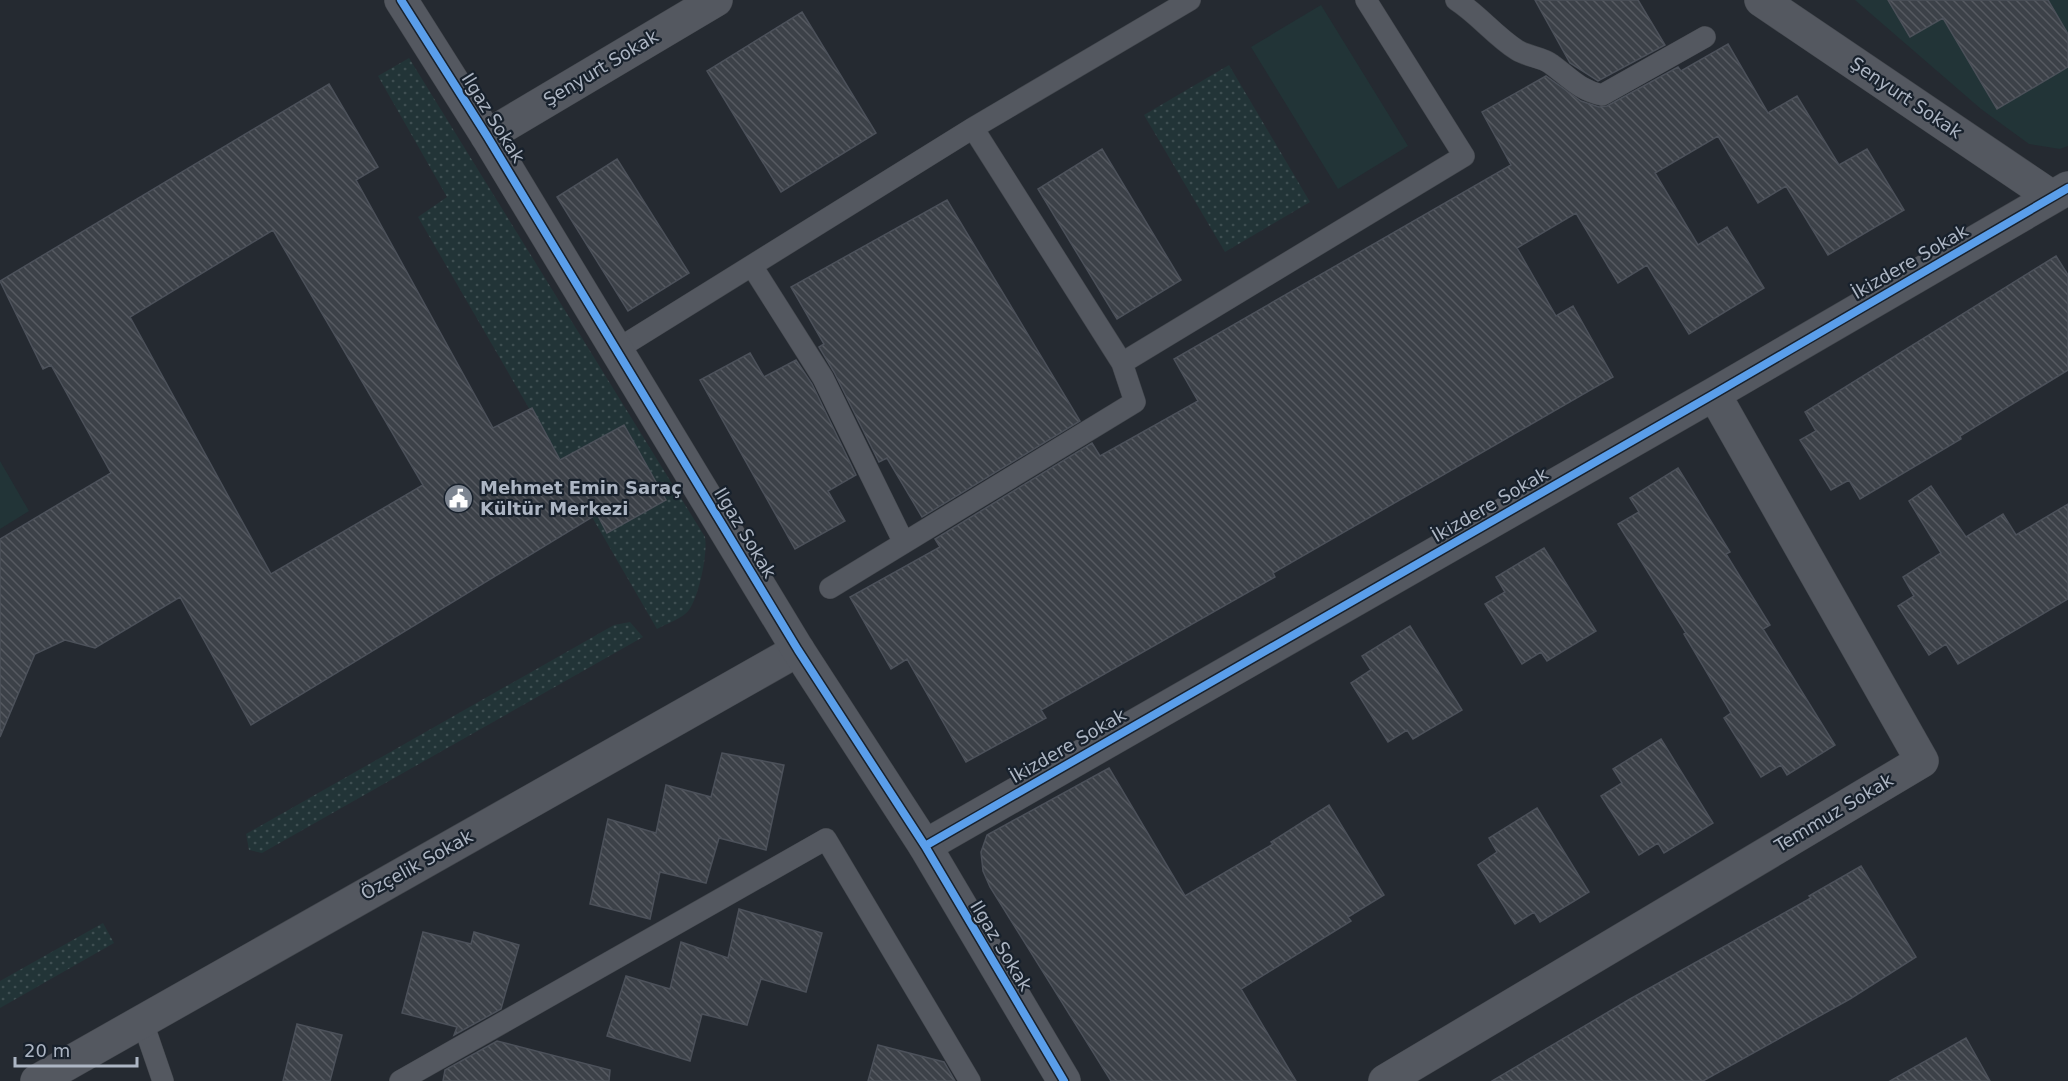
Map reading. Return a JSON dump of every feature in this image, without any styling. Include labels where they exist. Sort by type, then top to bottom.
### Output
[{"type":"street","name":"Ilgaz Sokak","points":[[401,0],[487,136],[798,650],[924,846],[1064,1081]]},
{"type":"street","name":"Şenyurt Sokak","points":[[487,136],[716,0]]},
{"type":"street","name":"Şenyurt Sokak","points":[[1761,0],[2060,192]]},
{"type":"street","name":"İkizdere Sokak","points":[[924,846],[1714,394],[2060,192]]},
{"type":"street","name":"Temmuz Sokak","points":[[1385,1081],[1922,761],[1714,394]]},
{"type":"street","name":"Özçelik Sokak","points":[[37,1081],[798,650]]},
{"type":"lane","points":[[616,350],[973,128],[1190,0]]},
{"type":"lane","points":[[1122,363],[1464,156],[1365,0]]},
{"type":"lane","points":[[1456,0],[1474,12],[1519,51],[1549,62],[1588,92],[1602,94],[1705,38]]},
{"type":"lane","points":[[830,588],[1135,402],[1122,363],[973,128]]},
{"type":"lane","points":[[752,266],[823,378],[904,543]]},
{"type":"lane","points":[[400,1081],[826,839],[970,1081]]},
{"type":"lane","points":[[142,1020],[163,1081]]},
{"type":"shaded area","points":[[1855,0],[2068,0],[2068,146],[2060,149],[2029,144],[1981,109]]},
{"type":"shaded area","points":[[1321,5],[1408,146],[1338,189],[1251,47]]},
{"type":"shaded area","points":[[409,58],[705,537],[704,563],[693,604],[683,616],[657,629],[418,217],[447,197],[378,76]]},
{"type":"shaded area","points":[[1229,65],[1310,202],[1225,252],[1144,115]]},
{"type":"shaded area","points":[[0,461],[29,511],[0,529]]},
{"type":"shaded area","points":[[630,622],[643,637],[262,853],[249,850],[246,834],[614,625]]},
{"type":"shaded area","points":[[103,923],[114,943],[0,1008],[0,981]]},
{"type":"building","points":[[1535,0],[1638,0],[1665,45],[1598,81],[1570,63]]},
{"type":"building","points":[[1888,0],[2048,0],[2068,34],[2068,67],[1997,109],[1943,18],[1910,37]]},
{"type":"building","points":[[802,12],[876,133],[781,192],[707,71]]},
{"type":"building","points":[[1728,44],[1768,113],[1797,96],[1839,165],[1867,149],[1904,210],[1828,255],[1786,186],[1758,203],[1718,136],[1655,173],[1698,245],[1727,227],[1764,288],[1689,334],[1647,265],[1618,283],[1576,213],[1517,248],[1556,316],[1573,306],[1613,377],[1273,573],[1275,577],[1041,710],[1046,718],[966,762],[907,659],[891,669],[850,597],[940,547],[935,539],[1092,443],[1100,456],[1198,401],[1174,359],[1511,165],[1482,112],[1546,76],[1581,101],[1599,107],[1607,106],[1678,67],[1681,71]]},
{"type":"building","points":[[329,84],[378,167],[356,180],[493,428],[532,408],[560,460],[624,425],[666,500],[607,533],[597,514],[251,725],[180,597],[95,648],[65,640],[35,654],[0,737],[0,539],[111,473],[51,365],[43,369],[0,281]],"holes":[[[273,230],[423,485],[271,574],[130,317]]]},
{"type":"building","points":[[1102,149],[1181,280],[1117,319],[1038,189]]},
{"type":"building","points":[[617,159],[689,273],[628,311],[557,197]]},
{"type":"building","points":[[947,200],[1080,421],[922,517],[887,458],[879,462],[819,347],[824,344],[791,287]]},
{"type":"building","points":[[2056,256],[2068,275],[2068,370],[1960,436],[1961,439],[1860,499],[1849,480],[1831,490],[1800,440],[1816,431],[1805,412]]},
{"type":"building","points":[[750,353],[764,377],[796,360],[812,384],[856,475],[828,491],[845,521],[795,549],[700,380]]},
{"type":"building","points":[[1678,468],[1730,552],[1726,554],[1770,625],[1763,629],[1835,745],[1787,775],[1781,765],[1761,777],[1724,718],[1731,713],[1684,634],[1686,633],[1618,524],[1639,512],[1630,498]]},
{"type":"building","points":[[1931,486],[1966,537],[2003,514],[2016,535],[2068,504],[2068,599],[1958,664],[1946,644],[1929,655],[1898,606],[1914,596],[1903,577],[1941,553],[1909,501]]},
{"type":"building","points":[[1544,548],[1596,631],[1547,661],[1541,652],[1522,664],[1485,604],[1505,592],[1496,577]]},
{"type":"building","points":[[1410,626],[1462,710],[1413,739],[1407,730],[1388,742],[1351,683],[1371,670],[1362,656]]},
{"type":"building","points":[[1661,739],[1713,823],[1664,853],[1658,843],[1639,855],[1601,796],[1622,783],[1613,769]]},
{"type":"building","points":[[722,753],[784,765],[766,850],[719,838],[706,883],[660,872],[650,919],[590,904],[608,819],[656,833],[666,785],[711,797]]},
{"type":"building","points":[[1109,768],[1185,896],[1273,844],[1271,842],[1329,805],[1384,895],[1348,917],[1351,921],[1241,989],[1296,1081],[1111,1081],[990,887],[983,871],[981,852],[987,835]]},
{"type":"building","points":[[1537,808],[1589,892],[1540,922],[1534,912],[1515,924],[1478,865],[1497,852],[1489,838]]},
{"type":"building","points":[[1861,866],[1916,957],[1850,999],[1703,1081],[1492,1081],[1630,999],[1811,898],[1809,896]]},
{"type":"building","points":[[739,909],[822,933],[806,992],[761,979],[747,1025],[702,1014],[690,1061],[607,1036],[626,976],[670,989],[681,942],[728,958]]},
{"type":"building","points":[[423,932],[471,944],[474,932],[519,945],[501,1009],[454,1035],[457,1027],[402,1013]]},
{"type":"building","points":[[297,1024],[342,1035],[330,1081],[283,1081]]},
{"type":"building","points":[[1966,1038],[1990,1081],[1890,1081]]},
{"type":"building","points":[[497,1041],[610,1070],[609,1081],[443,1081],[445,1070]]},
{"type":"building","points":[[878,1045],[944,1062],[955,1081],[868,1081]]},
{"type":"cycle path","points":[[401,0],[487,136],[798,650],[925,846],[1064,1081]]},
{"type":"cycle path","points":[[925,846],[1714,394],[2068,188]]},
{"type":"place","name":"Mehmet Emin Saraç Kültür Merkezi","points":[[459,498]]}]
